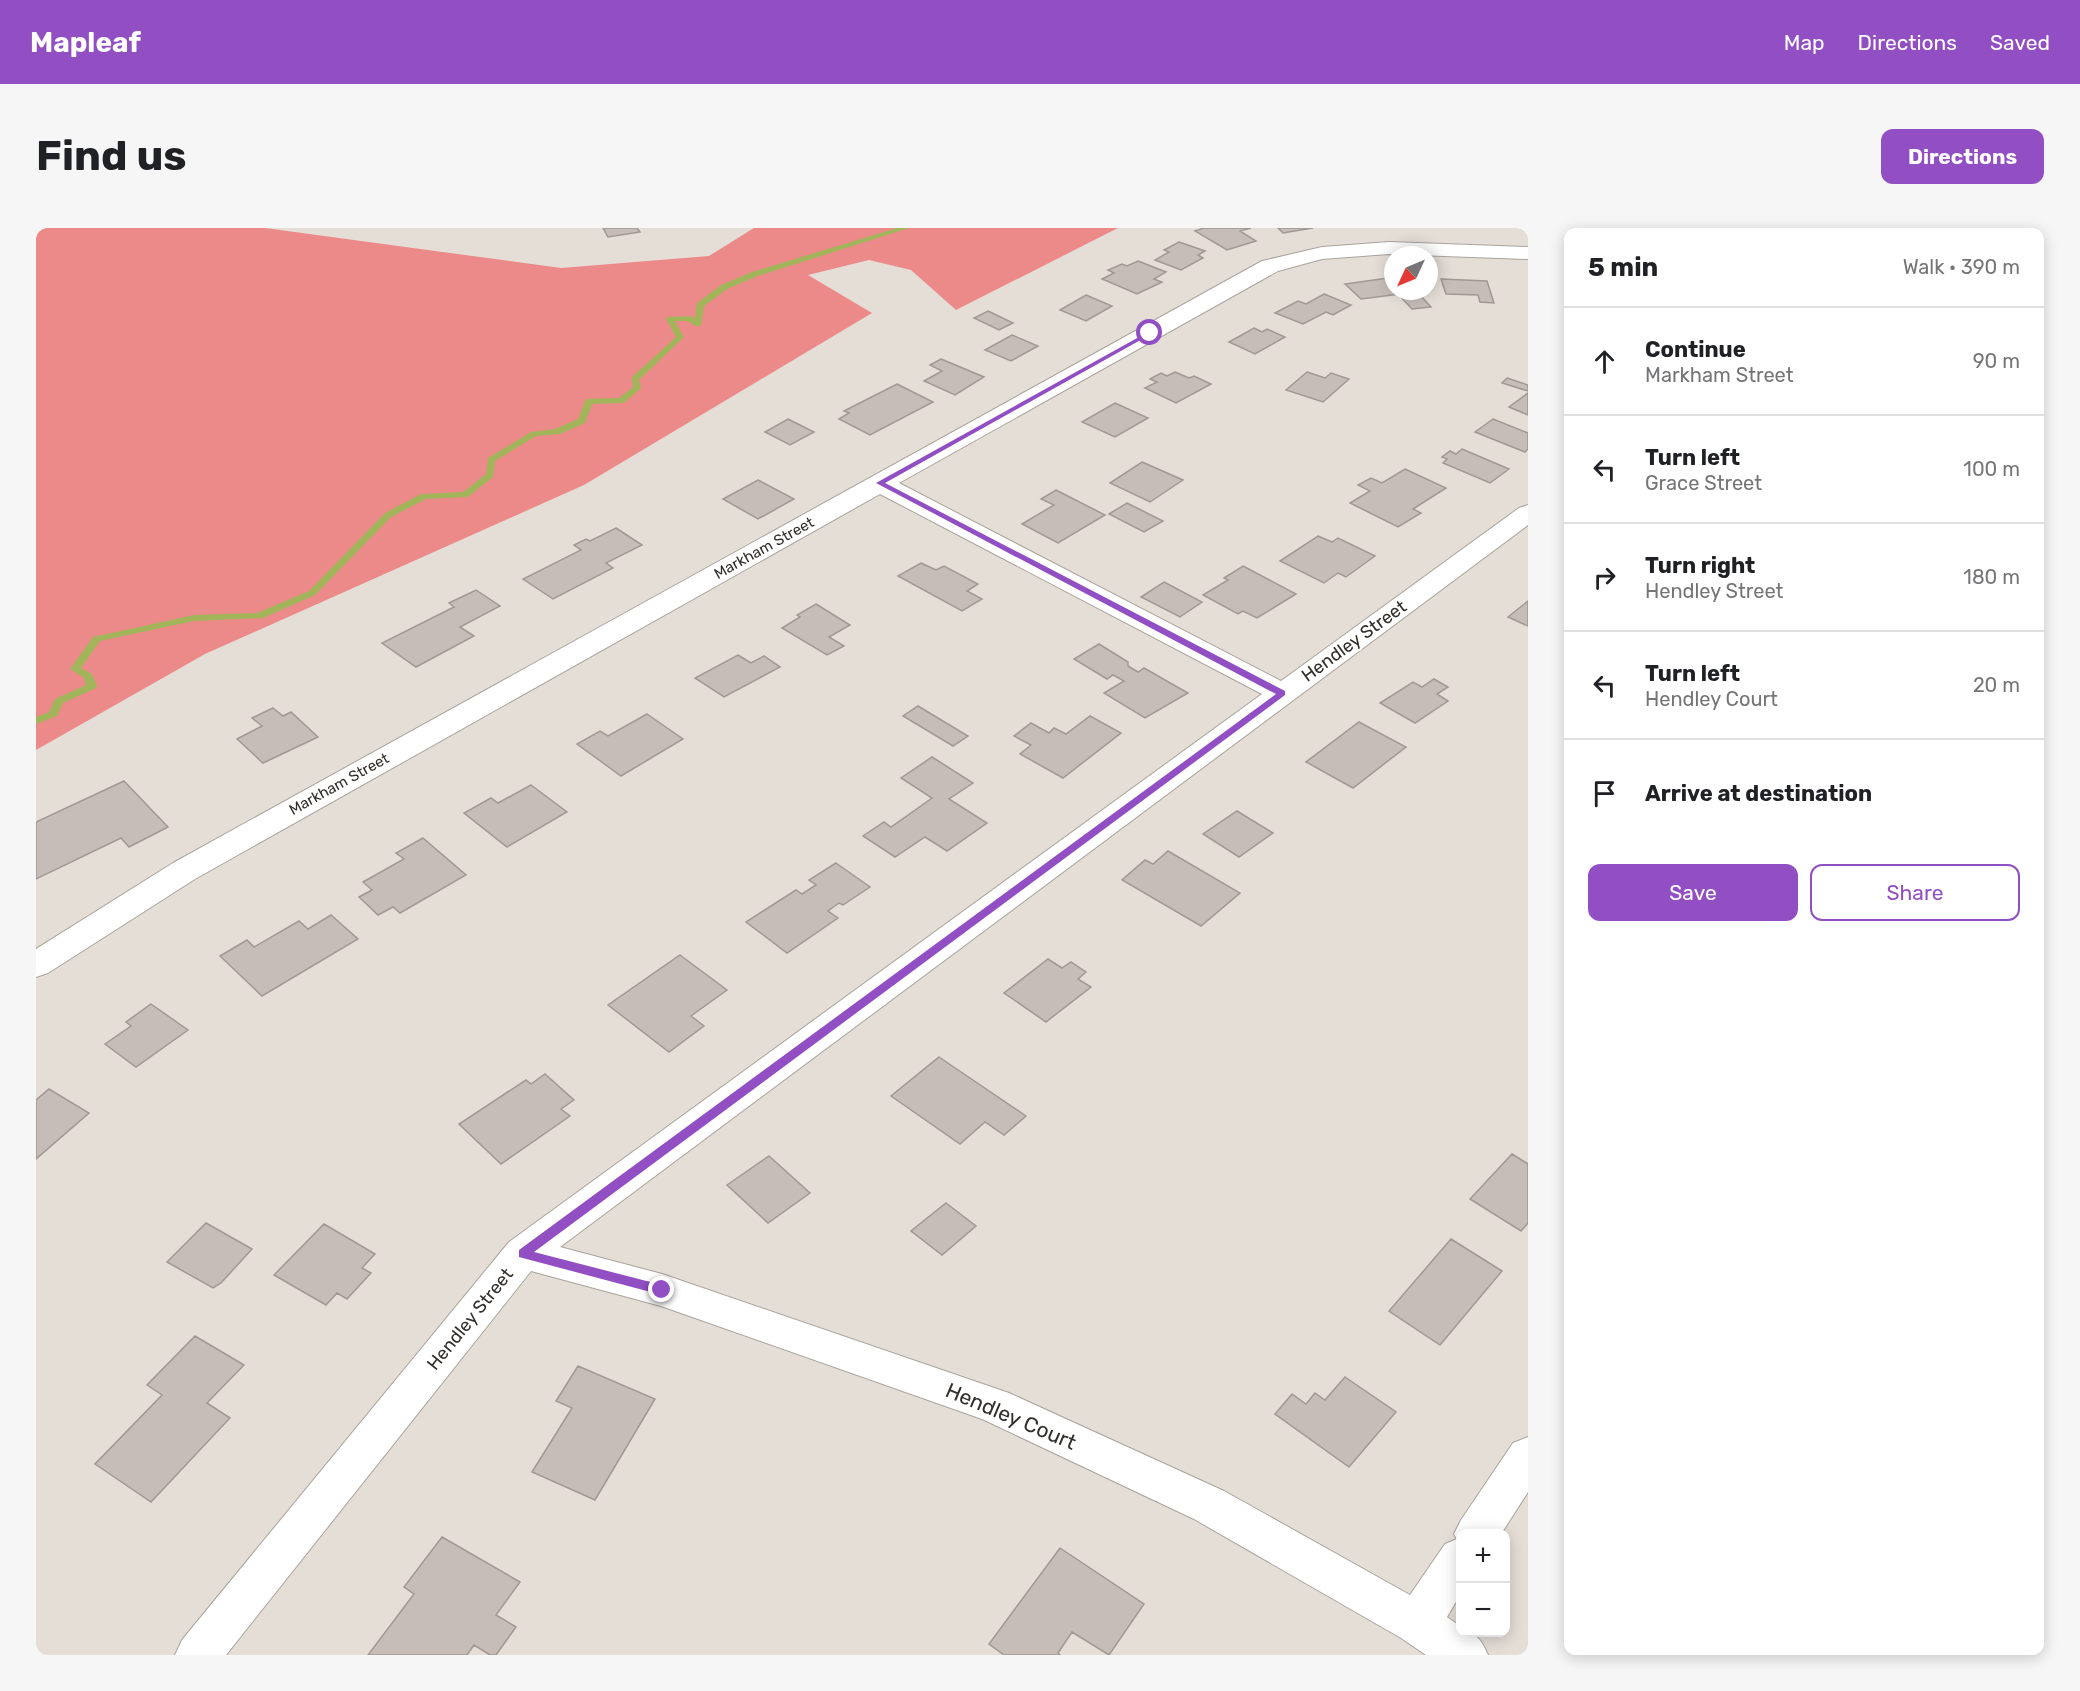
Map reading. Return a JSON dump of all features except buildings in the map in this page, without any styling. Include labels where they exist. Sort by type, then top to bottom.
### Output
[{"type":"street","name":"Markham Street","points":[[36,965],[184,871],[1270,266],[1322,253],[1389,248],[1528,253]]},
{"type":"street","points":[[879,483],[1282,693]]},
{"type":"street","name":"Hendley Street","points":[[198,1655],[523,1254],[1528,513]]},
{"type":"street","name":"Hendley Court","points":[[523,1254],[662,1290],[995,1406],[1209,1505],[1417,1623],[1465,1655]]},
{"type":"street","points":[[1479,1529],[1528,1456]]},
{"type":"street","points":[[1417,1623],[1456,1565]]},
{"type":"shaded area","points":[[36,228],[265,228],[561,268],[709,256],[754,228],[1118,228],[956,310],[911,270],[869,260],[808,275],[872,313],[584,485],[205,654],[36,750]]},
{"type":"waterway","points":[[36,721],[53,714],[59,701],[92,686],[88,676],[75,669],[97,639],[194,618],[259,616],[312,593],[388,515],[424,496],[465,495],[490,475],[491,460],[534,434],[557,432],[582,421],[589,401],[621,401],[637,388],[635,379],[680,337],[670,319],[690,318],[698,324],[700,305],[724,287],[755,274],[905,228]]},
{"type":"route","points":[[662,1290],[523,1254],[1282,693],[879,483],[1150,333]]}]
